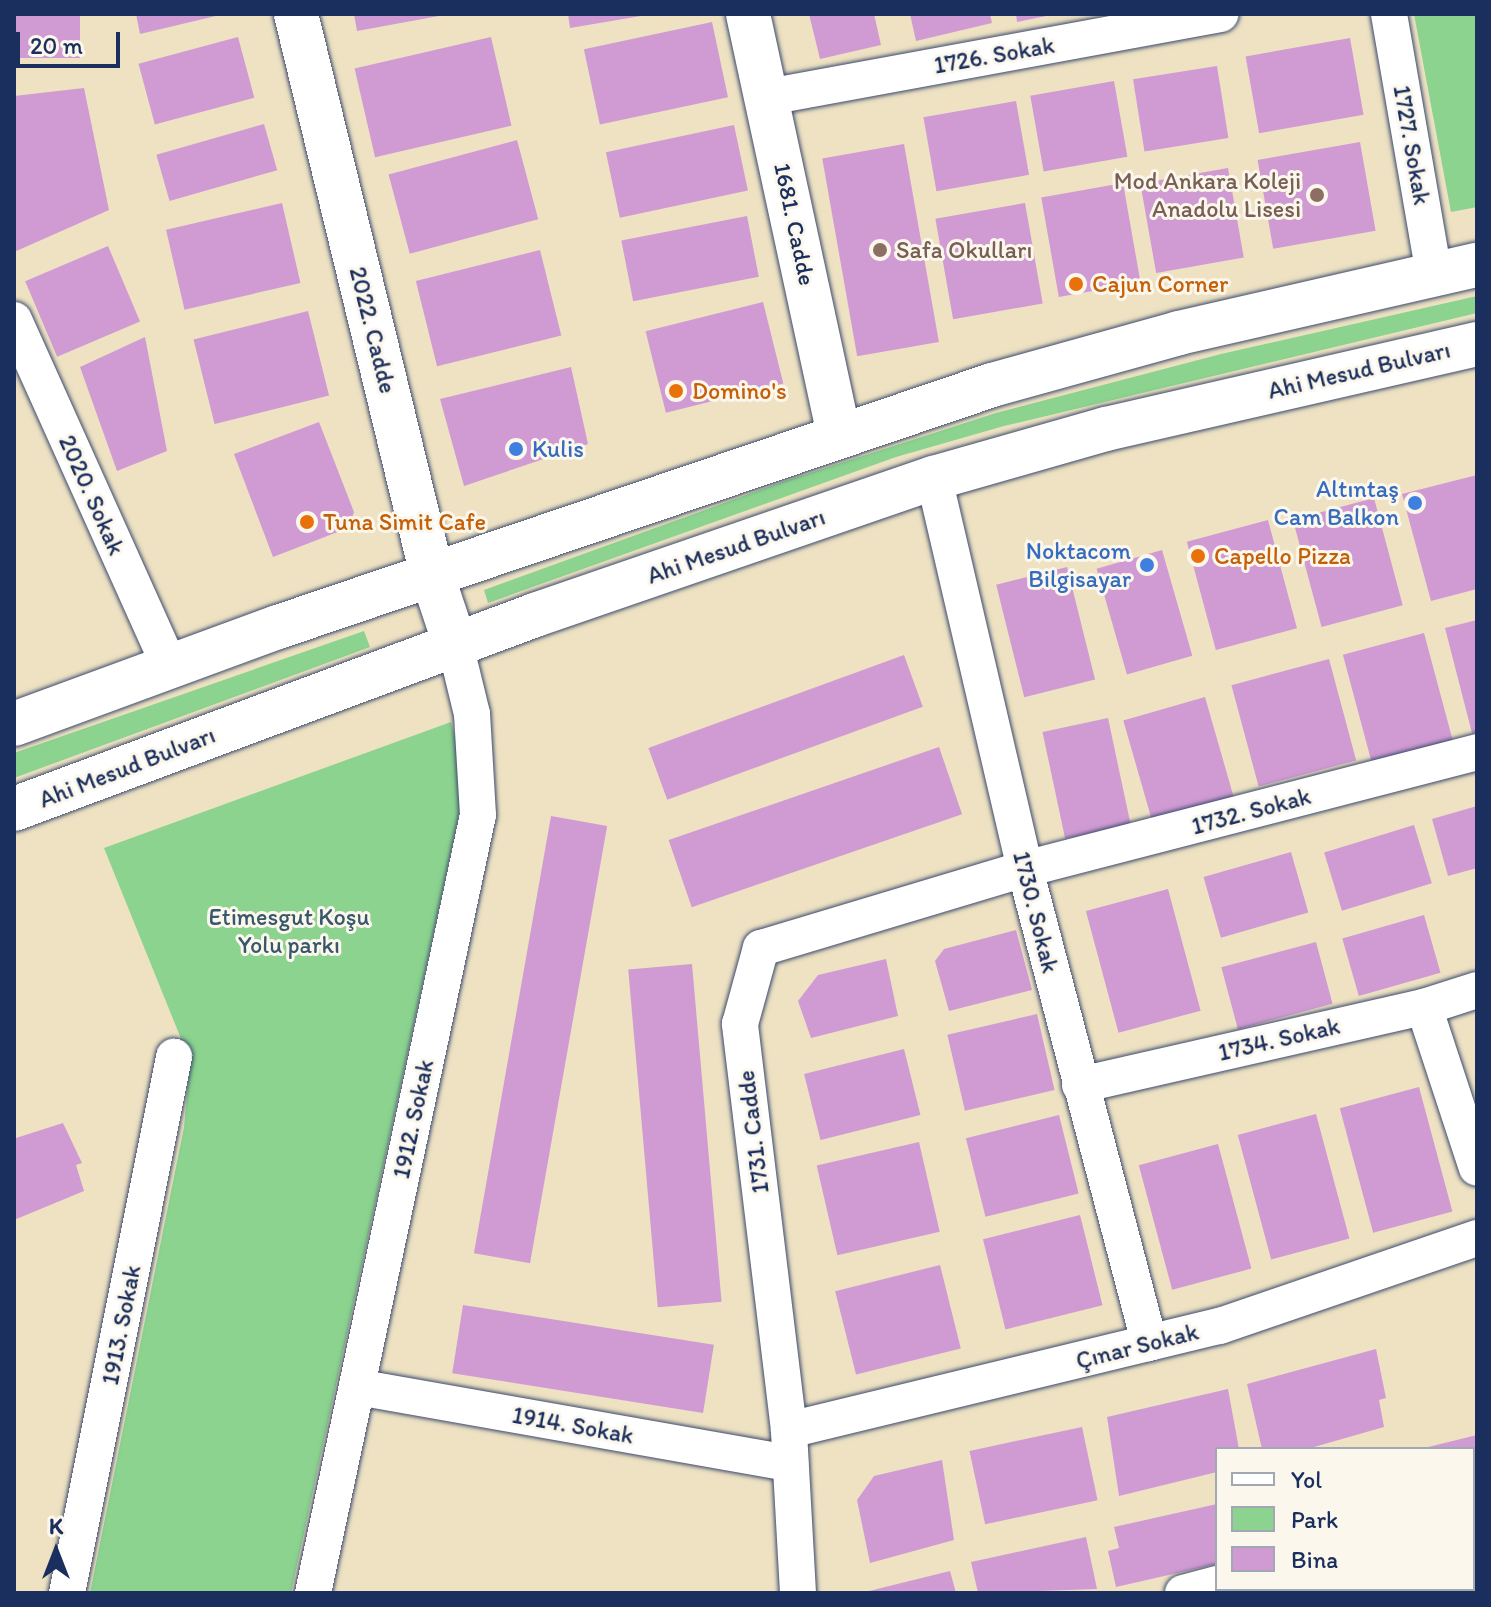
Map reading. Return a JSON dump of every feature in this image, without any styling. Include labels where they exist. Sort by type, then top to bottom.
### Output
[{"type":"main road","name":"2022. Cadde","points":[[296,14],[432,575],[455,644]]},
{"type":"main road","name":"1681. Cadde","points":[[748,14],[839,434]]},
{"type":"main road","points":[[14,724],[839,434],[1179,333],[1477,265]]},
{"type":"main road","name":"Ahi Mesud Bulvarı","points":[[14,809],[455,644],[934,478],[1106,429],[1477,344]]},
{"type":"street","name":"1726. Sokak","points":[[768,97],[1220,14]]},
{"type":"street","name":"1727. Sokak","points":[[1389,14],[1434,275]]},
{"type":"street","name":"2020. Sokak","points":[[14,320],[171,669]]},
{"type":"street","name":"1730. Sokak","points":[[934,478],[1025,869],[1149,1343]]},
{"type":"street","name":"1912. Sokak","points":[[313,1593],[478,815],[472,714],[455,644]]},
{"type":"street","name":"1732. Sokak","points":[[1025,869],[1477,752]]},
{"type":"street","name":"1731. Cadde","points":[[798,1593],[789,1447],[740,1024],[761,948],[1025,869]]},
{"type":"street","name":"1734. Sokak","points":[[1080,1085],[1424,1007],[1477,990]]},
{"type":"street","points":[[1424,1007],[1477,1168]]},
{"type":"street","name":"1913. Sokak","points":[[67,1593],[174,1057]]},
{"type":"street","name":"Çınar Sokak","points":[[789,1447],[1149,1343],[1220,1326],[1477,1238]]},
{"type":"street","name":"1914. Sokak","points":[[357,1387],[789,1447]]},
{"type":"street","points":[[1183,1593],[1215,1585]]},
{"type":"green space","points":[[1414,14],[1477,14],[1477,207],[1451,212]]},
{"type":"green space","points":[[1477,296],[1477,313],[1004,426],[896,457],[488,603],[484,590],[785,481],[996,413],[1221,354]]},
{"type":"green space","points":[[364,631],[370,647],[14,778],[14,753]]},
{"type":"green space","name":"Etimesgut Koşu Yolu parkı","points":[[451,722],[466,782],[291,1593],[90,1593],[184,1127],[190,1061],[104,848]]},
{"type":"building","points":[[14,14],[80,14],[80,58],[14,58]]},
{"type":"building","points":[[136,14],[220,14],[220,15],[140,34]]},
{"type":"building","points":[[354,14],[439,14],[439,16],[357,31]]},
{"type":"building","points":[[568,14],[641,14],[641,16],[570,28]]},
{"type":"building","points":[[809,14],[874,14],[881,45],[820,59]]},
{"type":"building","points":[[910,14],[990,14],[992,23],[916,41]]},
{"type":"building","points":[[1016,14],[1051,14],[1051,15],[1017,22]]},
{"type":"building","points":[[712,22],[728,97],[600,125],[584,49]]},
{"type":"building","points":[[238,37],[254,98],[155,125],[139,64]]},
{"type":"building","points":[[491,37],[511,126],[375,157],[355,68]]},
{"type":"building","points":[[1350,38],[1364,115],[1259,133],[1246,56]]},
{"type":"building","points":[[1217,66],[1228,138],[1144,151],[1133,79]]},
{"type":"building","points":[[1114,81],[1127,157],[1044,172],[1030,96]]},
{"type":"building","points":[[84,88],[109,210],[14,252],[14,96]]},
{"type":"building","points":[[1016,101],[1029,175],[936,191],[923,117]]},
{"type":"building","points":[[264,124],[277,170],[170,201],[156,155]]},
{"type":"building","points":[[734,125],[748,191],[620,218],[606,152]]},
{"type":"building","points":[[517,140],[538,219],[410,254],[389,174]]},
{"type":"building","name":"Mod Ankara Koleji Anadolu Lisesi","points":[[1360,142],[1376,231],[1273,249],[1258,160]]},
{"type":"building","name":"Safa Okulları","points":[[904,144],[939,342],[857,356],[822,158]]},
{"type":"building","points":[[1228,168],[1244,258],[1156,273],[1140,183]]},
{"type":"building","points":[[1123,183],[1141,282],[1059,297],[1041,197]]},
{"type":"building","points":[[282,203],[300,283],[184,310],[166,230]]},
{"type":"building","points":[[1025,203],[1043,303],[953,319],[935,219]]},
{"type":"building","points":[[747,216],[759,277],[633,301],[621,240]]},
{"type":"building","points":[[108,246],[140,321],[57,357],[25,281]]},
{"type":"building","points":[[540,250],[561,335],[437,366],[416,281]]},
{"type":"building","points":[[763,302],[783,384],[666,413],[646,331]]},
{"type":"building","points":[[308,311],[329,395],[215,424],[194,340]]},
{"type":"building","points":[[145,337],[167,451],[117,471],[80,367]]},
{"type":"building","points":[[571,367],[588,444],[464,486],[440,399]]},
{"type":"building","points":[[319,422],[354,512],[348,528],[273,557],[234,454]]},
{"type":"building","points":[[1477,475],[1477,589],[1431,601],[1402,494]]},
{"type":"building","points":[[1374,498],[1403,605],[1322,627],[1293,520]]},
{"type":"building","points":[[1268,520],[1297,628],[1216,650],[1187,542]]},
{"type":"building","points":[[1162,550],[1192,656],[1127,674],[1097,569]]},
{"type":"building","points":[[1067,567],[1095,680],[1024,697],[996,585]]},
{"type":"building","points":[[1477,620],[1477,732],[1472,733],[1445,628]]},
{"type":"building","points":[[1424,633],[1453,740],[1372,762],[1343,655]]},
{"type":"building","points":[[904,655],[923,707],[667,800],[648,748]]},
{"type":"building","points":[[1329,659],[1356,760],[1259,787],[1231,685]]},
{"type":"building","points":[[1205,697],[1236,804],[1154,827],[1123,720]]},
{"type":"building","points":[[1108,718],[1131,825],[1065,839],[1042,732]]},
{"type":"building","points":[[939,747],[962,814],[692,907],[669,840]]},
{"type":"building","points":[[1477,806],[1477,868],[1448,876],[1432,819]]},
{"type":"building","points":[[551,816],[607,826],[530,1263],[474,1253]]},
{"type":"building","points":[[1414,825],[1432,883],[1342,911],[1324,852]]},
{"type":"building","points":[[1291,852],[1308,913],[1221,938],[1204,877]]},
{"type":"building","points":[[1168,889],[1201,1011],[1119,1033],[1086,911]]},
{"type":"building","points":[[1424,915],[1441,973],[1359,996],[1342,938]]},
{"type":"building","points":[[1016,930],[1032,990],[949,1011],[935,961],[944,949]]},
{"type":"building","points":[[1316,942],[1333,1004],[1238,1029],[1221,967]]},
{"type":"building","points":[[886,959],[898,1016],[811,1038],[798,1001],[818,975]]},
{"type":"building","points":[[692,964],[722,1302],[658,1307],[628,970]]},
{"type":"building","points":[[1037,1014],[1055,1090],[965,1111],[947,1035]]},
{"type":"building","points":[[904,1049],[920,1115],[821,1140],[804,1074]]},
{"type":"building","points":[[1419,1087],[1452,1212],[1373,1233],[1340,1108]]},
{"type":"building","points":[[1316,1114],[1349,1239],[1271,1260],[1238,1135]]},
{"type":"building","points":[[1059,1115],[1079,1194],[985,1217],[966,1138]]},
{"type":"building","points":[[63,1123],[82,1163],[76,1165],[84,1191],[14,1220],[14,1132],[16,1138]]},
{"type":"building","points":[[919,1142],[940,1232],[837,1255],[817,1166]]},
{"type":"building","points":[[1218,1144],[1251,1269],[1172,1290],[1139,1165]]},
{"type":"building","points":[[1080,1215],[1102,1305],[1005,1329],[983,1239]]},
{"type":"building","points":[[940,1265],[961,1348],[856,1375],[835,1291]]},
{"type":"building","points":[[463,1305],[714,1345],[703,1413],[452,1373]]},
{"type":"building","points":[[1376,1349],[1386,1398],[1379,1400],[1384,1427],[1314,1447],[1262,1447],[1247,1384]]},
{"type":"building","points":[[1228,1389],[1239,1447],[1215,1447],[1215,1472],[1119,1496],[1107,1417]]},
{"type":"building","points":[[1082,1427],[1098,1500],[985,1524],[970,1451]]},
{"type":"building","points":[[1477,1435],[1477,1491],[1475,1447],[1428,1447]]},
{"type":"building","points":[[942,1460],[954,1540],[870,1563],[857,1500],[874,1476]]},
{"type":"building","points":[[1215,1504],[1215,1564],[1116,1587],[1108,1551],[1119,1548],[1114,1527]]},
{"type":"building","points":[[1086,1537],[1097,1589],[978,1593],[971,1562]]},
{"type":"building","points":[[1477,1561],[1477,1593],[1420,1593],[1475,1591]]},
{"type":"building","points":[[950,1571],[956,1593],[865,1593],[865,1592]]},
{"type":"building","points":[[1380,1591],[1381,1593],[1343,1593]]},
{"type":"place","name":"Mod Ankara Koleji Anadolu Lisesi","points":[[1317,195]]},
{"type":"place","name":"Safa Okulları","points":[[880,250]]},
{"type":"place","name":"Cajun Corner","points":[[1076,284]]},
{"type":"place","name":"Domino's","points":[[676,391]]},
{"type":"place","name":"Kulis","points":[[516,449]]},
{"type":"place","name":"Altıntaş Cam Balkon","points":[[1415,503]]},
{"type":"place","name":"Tuna Simit Cafe","points":[[307,522]]},
{"type":"place","name":"Capello Pizza","points":[[1198,556]]},
{"type":"place","name":"Noktacom Bilgisayar","points":[[1147,565]]}]
